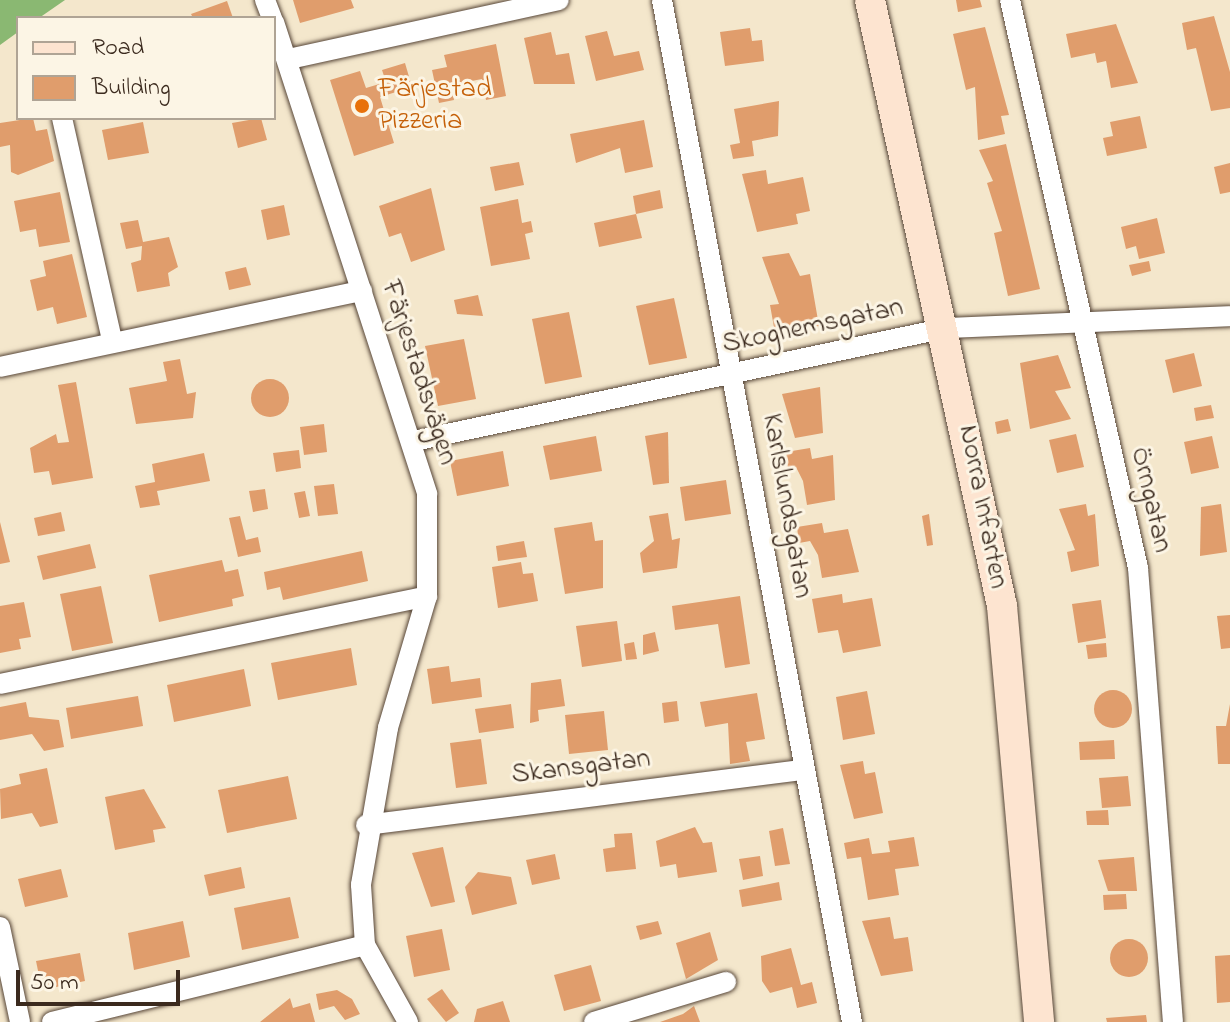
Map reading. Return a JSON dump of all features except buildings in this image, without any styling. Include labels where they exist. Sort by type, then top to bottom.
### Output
[{"type":"street","points":[[289,59],[559,0]]},
{"type":"street","name":"Karlslundsgatan","points":[[662,0],[735,372],[804,770],[852,1022]]},
{"type":"street","name":"Norra Infarten","points":[[870,0],[946,328],[1002,606],[1039,1022]]},
{"type":"street","name":"Örngatan","points":[[1010,0],[1138,568],[1173,1022]]},
{"type":"street","name":"Färjestadsvägen","points":[[276,27],[414,441],[427,494],[427,596],[366,825],[365,945],[408,1022]]},
{"type":"street","points":[[62,120],[112,339]]},
{"type":"street","points":[[0,367],[112,339],[362,291]]},
{"type":"street","name":"Skoghemsgatan","points":[[414,441],[946,328],[1230,316]]},
{"type":"street","points":[[0,684],[427,596]]},
{"type":"street","name":"Skansgatan","points":[[366,825],[804,770]]},
{"type":"street","points":[[0,927],[20,1022]]},
{"type":"street","points":[[52,1022],[365,945]]},
{"type":"street","points":[[594,1022],[726,982]]},
{"type":"green space","points":[[0,0],[65,0],[42,16],[16,16],[16,33],[0,45]]},
{"type":"place","name":"Färjestad Pizzeria","points":[[362,106]]}]
